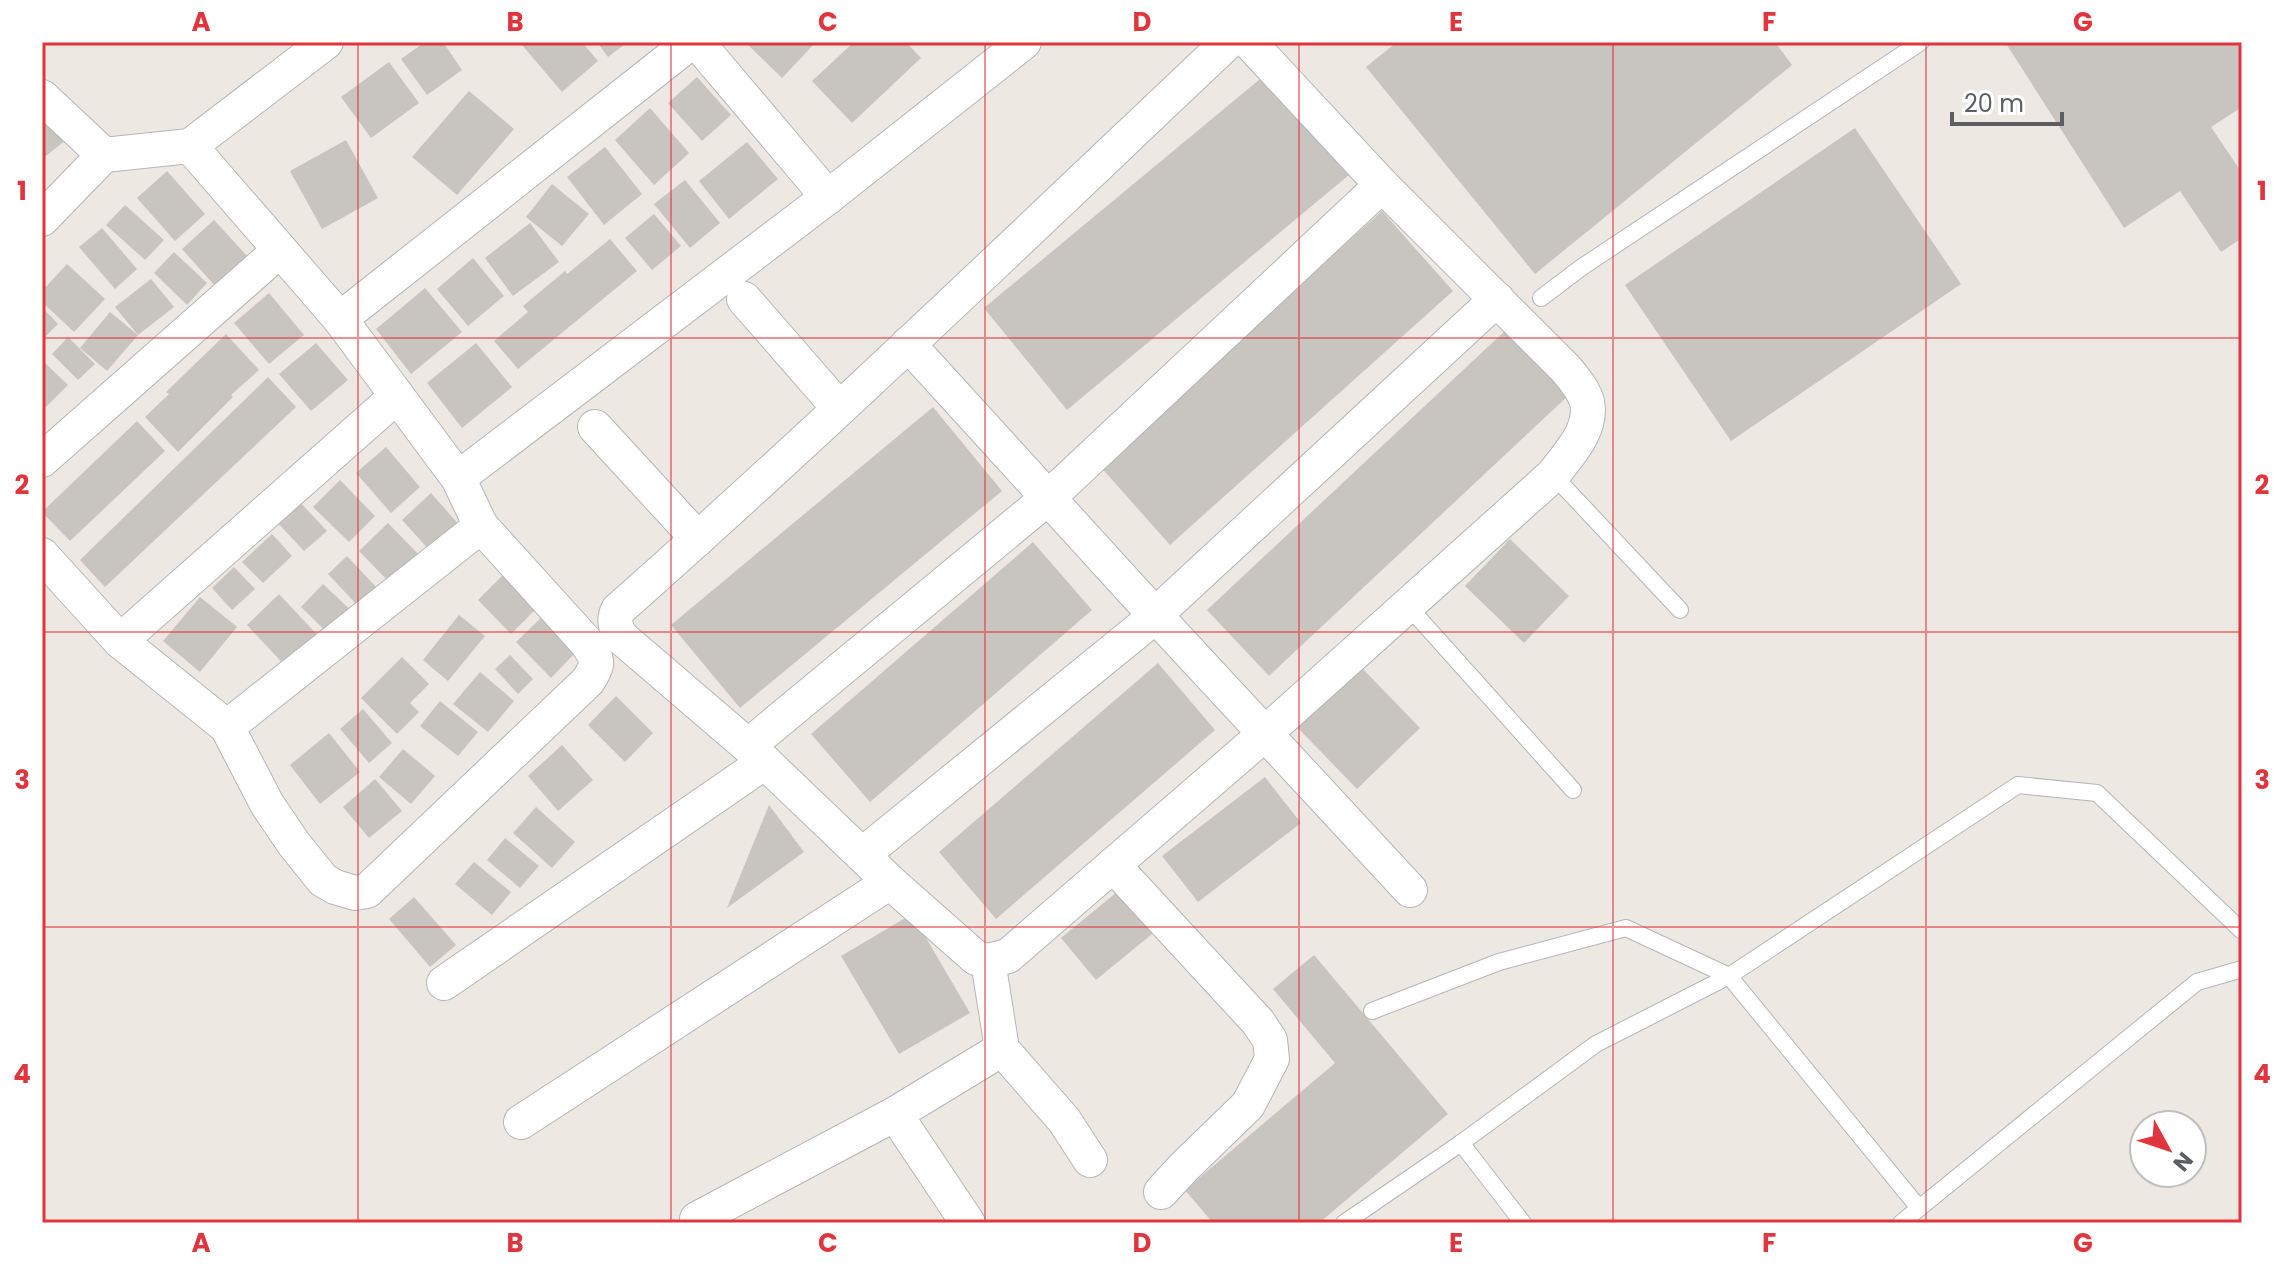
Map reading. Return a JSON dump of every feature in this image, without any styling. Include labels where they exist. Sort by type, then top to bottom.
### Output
[{"type":"street","points":[[42,219],[104,155],[190,146],[326,42]]},
{"type":"street","points":[[340,319],[694,42],[828,197]]},
{"type":"street","points":[[458,478],[828,197],[1024,42]]},
{"type":"street","points":[[1228,42],[908,344],[618,610],[614,623],[622,638],[757,754],[890,882],[976,958],[988,961],[1008,956],[1265,733],[1553,475],[1583,432],[1587,402],[1566,369],[1382,185],[1249,42]]},
{"type":"street","points":[[42,97],[104,155]]},
{"type":"street","points":[[42,555],[120,641],[227,727],[267,804],[294,844],[323,880],[355,893],[367,891],[588,681],[597,665],[596,657],[587,643],[481,526],[458,478],[340,319],[190,146]]},
{"type":"street","points":[[444,983],[757,754],[1049,497],[1382,185]]},
{"type":"street","points":[[42,460],[280,250]]},
{"type":"street","points":[[744,299],[839,408]]},
{"type":"street","points":[[862,855],[1155,615],[1497,299]]},
{"type":"street","points":[[908,344],[1410,890]]},
{"type":"street","points":[[120,641],[397,396]]},
{"type":"street","points":[[595,427],[698,539]]},
{"type":"street","points":[[227,727],[481,526]]},
{"type":"street","points":[[1113,865],[1258,1022],[1273,1050],[1272,1059],[1248,1105],[1161,1192]]},
{"type":"street","points":[[521,1122],[890,882]]},
{"type":"street","points":[[988,961],[1002,1049],[1064,1120],[1090,1160]]},
{"type":"street","points":[[697,1219],[895,1114],[1002,1049]]},
{"type":"street","points":[[895,1114],[968,1223]]},
{"type":"lane","points":[[1541,298],[1582,267],[1921,42]]},
{"type":"lane","points":[[1553,475],[1680,610]]},
{"type":"lane","points":[[1407,605],[1573,790]]},
{"type":"lane","points":[[1344,1223],[1461,1143],[1596,1044],[1729,976],[2018,785],[2097,793],[2242,931]]},
{"type":"lane","points":[[1372,1011],[1499,962],[1626,928],[1729,976],[1919,1208]]},
{"type":"lane","points":[[1901,1223],[2197,982],[2242,969]]},
{"type":"lane","points":[[1461,1143],[1523,1223]]},
{"type":"building","points":[[425,42],[443,42],[462,70],[427,95],[401,59]]},
{"type":"building","points":[[525,42],[582,42],[598,61],[562,92],[522,45]]},
{"type":"building","points":[[597,42],[628,42],[608,57]]},
{"type":"building","points":[[745,42],[816,42],[782,78]]},
{"type":"building","points":[[854,42],[906,42],[921,58],[852,123],[812,81]]},
{"type":"building","points":[[1397,42],[1775,42],[1792,65],[1535,274],[1366,67]]},
{"type":"building","points":[[2005,42],[2242,42],[2242,107],[2211,127],[2242,173],[2242,238],[2221,252],[2180,191],[2124,228]]},
{"type":"building","points":[[389,62],[419,103],[371,138],[341,97]]},
{"type":"building","points":[[1266,74],[1349,175],[1067,410],[984,308]]},
{"type":"building","points":[[697,77],[731,115],[702,141],[668,103]]},
{"type":"building","points":[[469,91],[514,129],[457,195],[412,157]]},
{"type":"building","points":[[650,108],[689,153],[654,185],[615,140]]},
{"type":"building","points":[[42,111],[66,140],[42,159]]},
{"type":"building","points":[[1855,128],[1961,284],[1731,441],[1625,285]]},
{"type":"building","points":[[346,140],[378,198],[322,229],[290,171]]},
{"type":"building","points":[[747,142],[778,179],[729,219],[699,181]]},
{"type":"building","points":[[605,147],[642,194],[604,225],[567,177]]},
{"type":"building","points":[[167,171],[205,214],[175,241],[137,198]]},
{"type":"building","points":[[685,180],[720,223],[690,248],[654,204]]},
{"type":"building","points":[[552,184],[589,214],[562,246],[526,217]]},
{"type":"building","points":[[125,205],[164,240],[145,260],[106,225]]},
{"type":"building","points":[[1382,211],[1453,291],[1170,545],[1099,465]]},
{"type":"building","points":[[654,214],[681,246],[652,270],[625,238]]},
{"type":"building","points":[[214,220],[248,257],[216,287],[182,249]]},
{"type":"building","points":[[530,223],[559,262],[513,296],[485,258]]},
{"type":"building","points":[[102,228],[137,269],[115,289],[79,247]]},
{"type":"building","points":[[610,239],[637,271],[518,369],[494,341],[528,312],[523,306]]},
{"type":"building","points":[[174,252],[207,283],[187,305],[154,273]]},
{"type":"building","points":[[473,258],[504,296],[468,326],[437,289]]},
{"type":"building","points":[[67,264],[105,299],[74,332],[42,302],[42,291]]},
{"type":"building","points":[[151,279],[174,307],[138,335],[115,307]]},
{"type":"building","points":[[425,288],[462,332],[411,374],[376,329]]},
{"type":"building","points":[[269,293],[304,335],[269,364],[234,323]]},
{"type":"building","points":[[42,307],[58,324],[42,340]]},
{"type":"building","points":[[110,312],[138,335],[107,371],[80,348]]},
{"type":"building","points":[[1508,328],[1570,394],[1269,676],[1207,610]]},
{"type":"building","points":[[226,334],[259,370],[178,452],[145,417],[169,394],[166,392]]},
{"type":"building","points":[[68,337],[95,364],[78,380],[52,354]]},
{"type":"building","points":[[316,343],[348,380],[311,411],[279,374]]},
{"type":"building","points":[[476,343],[512,387],[462,428],[427,383]]},
{"type":"building","points":[[42,360],[68,385],[42,411]]},
{"type":"building","points":[[268,377],[296,407],[105,587],[80,560]]},
{"type":"building","points":[[933,407],[1002,491],[740,708],[671,625]]},
{"type":"building","points":[[137,421],[165,451],[70,541],[42,512]]},
{"type":"building","points":[[386,447],[420,487],[391,513],[356,473]]},
{"type":"building","points":[[340,480],[375,516],[349,542],[313,507]]},
{"type":"building","points":[[431,493],[461,527],[432,553],[402,520]]},
{"type":"building","points":[[297,499],[327,531],[304,551],[275,520]]},
{"type":"building","points":[[388,523],[422,558],[393,586],[359,551]]},
{"type":"building","points":[[272,534],[292,556],[263,583],[242,562]]},
{"type":"building","points":[[1510,539],[1569,596],[1524,643],[1465,586]]},
{"type":"building","points":[[1033,542],[1092,610],[870,802],[811,734]]},
{"type":"building","points":[[347,556],[377,588],[358,606],[328,574]]},
{"type":"building","points":[[234,567],[255,589],[232,610],[212,588]]},
{"type":"building","points":[[507,571],[541,604],[511,634],[478,600]]},
{"type":"building","points":[[323,584],[357,616],[335,640],[301,607]]},
{"type":"building","points":[[279,594],[322,640],[290,671],[247,625]]},
{"type":"building","points":[[200,597],[237,627],[200,672],[163,641]]},
{"type":"building","points":[[459,615],[485,636],[448,681],[423,660]]},
{"type":"building","points":[[544,615],[578,650],[551,678],[516,642]]},
{"type":"building","points":[[510,655],[533,679],[518,694],[495,669]]},
{"type":"building","points":[[402,657],[429,684],[410,703],[419,712],[397,734],[361,698]]},
{"type":"building","points":[[1158,663],[1215,730],[996,919],[939,852]]},
{"type":"building","points":[[1358,664],[1420,728],[1357,789],[1295,725]]},
{"type":"building","points":[[480,672],[514,701],[488,732],[453,704]]},
{"type":"building","points":[[616,696],[653,733],[625,762],[588,725]]},
{"type":"building","points":[[440,701],[478,732],[458,756],[420,726]]},
{"type":"building","points":[[363,709],[392,743],[369,763],[340,729]]},
{"type":"building","points":[[329,733],[360,772],[320,804],[290,765]]},
{"type":"building","points":[[562,745],[593,780],[558,811],[528,776]]},
{"type":"building","points":[[403,749],[435,776],[411,804],[379,777]]},
{"type":"building","points":[[1265,777],[1301,823],[1198,902],[1162,856]]},
{"type":"building","points":[[375,779],[402,811],[369,838],[343,807]]},
{"type":"building","points":[[769,805],[804,852],[727,908]]},
{"type":"building","points":[[536,807],[575,842],[552,868],[513,833]]},
{"type":"building","points":[[505,838],[539,866],[520,888],[487,860]]},
{"type":"building","points":[[474,862],[511,892],[492,915],[455,884]]},
{"type":"building","points":[[1117,892],[1152,934],[1096,980],[1061,938]]},
{"type":"building","points":[[414,897],[456,945],[430,967],[389,919]]},
{"type":"building","points":[[912,914],[970,1013],[899,1054],[841,956]]},
{"type":"building","points":[[1314,955],[1448,1114],[1319,1223],[1213,1223],[1185,1190],[1335,1063],[1273,989]]}]
